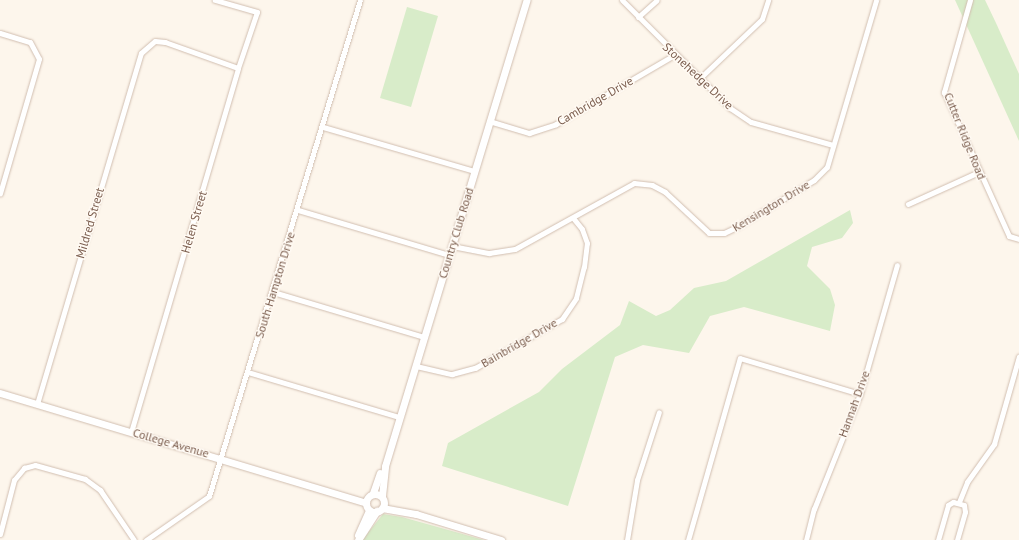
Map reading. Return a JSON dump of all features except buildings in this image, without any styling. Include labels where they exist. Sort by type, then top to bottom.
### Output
[{"type":"street","name":"Helen Street","points":[[131,432],[238,68],[257,12],[215,0]]},
{"type":"street","name":"South Hampton Drive","points":[[146,540],[209,496],[298,210],[360,0]]},
{"type":"street","name":"Country Club Road","points":[[369,498],[385,466],[527,0]]},
{"type":"street","name":"Stonehedge Drive","points":[[622,0],[699,79],[751,122],[833,145]]},
{"type":"street","points":[[638,17],[657,0]]},
{"type":"street","points":[[699,79],[762,19],[768,0]]},
{"type":"street","name":"Kensington Drive","points":[[452,246],[489,253],[515,249],[634,183],[652,185],[709,232],[724,233],[814,180],[827,167],[876,0]]},
{"type":"street","name":"Cutter Ridge Road","points":[[970,0],[944,92],[1009,236],[1019,239]]},
{"type":"street","points":[[0,33],[30,42],[39,59],[0,193]]},
{"type":"street","name":"Mildred Street","points":[[37,404],[137,62],[148,45],[165,42],[238,68]]},
{"type":"street","name":"Cambridge Drive","points":[[490,121],[529,132],[556,124],[674,55]]},
{"type":"street","points":[[323,127],[474,171]]},
{"type":"street","points":[[908,204],[979,172]]},
{"type":"street","points":[[298,210],[449,254]]},
{"type":"street","name":"Bainbridge Drive","points":[[416,366],[452,374],[475,368],[562,319],[576,298],[587,243],[582,229],[573,218]]},
{"type":"street","name":"Hannah Drive","points":[[806,540],[814,509],[860,394],[897,265]]},
{"type":"street","points":[[272,292],[424,337]]},
{"type":"street","points":[[959,502],[967,482],[994,444],[1019,356]]},
{"type":"street","points":[[688,540],[740,358],[860,394]]},
{"type":"street","points":[[248,372],[399,418]]},
{"type":"street","name":"College Avenue","points":[[0,393],[342,493],[369,498],[382,498]]},
{"type":"street","points":[[627,540],[638,480],[659,412]]},
{"type":"street","points":[[0,534],[14,480],[24,468],[35,465],[85,479],[100,490],[134,540]]},
{"type":"street","name":"Country Club Road","points":[[376,510],[382,498],[385,466]]},
{"type":"street","points":[[369,498],[376,510]]},
{"type":"street","points":[[382,498],[416,514],[501,540]]},
{"type":"street","points":[[938,540],[948,505],[959,502]]},
{"type":"street","points":[[957,540],[965,512],[959,502]]},
{"type":"street","points":[[376,510],[416,514]]},
{"type":"street","points":[[357,540],[376,510]]},
{"type":"green space","points":[[955,0],[985,0],[996,23],[1019,74],[1019,141]]},
{"type":"green space","points":[[407,7],[438,16],[411,107],[380,98]]},
{"type":"green space","points":[[850,210],[853,223],[842,238],[812,247],[807,266],[830,289],[835,305],[830,331],[744,307],[710,316],[689,353],[643,345],[615,357],[568,506],[442,466],[448,443],[539,392],[562,369],[620,325],[629,301],[656,316],[670,310],[694,288],[726,281]]},
{"type":"green space","points":[[383,514],[402,517],[484,540],[362,540]]}]
